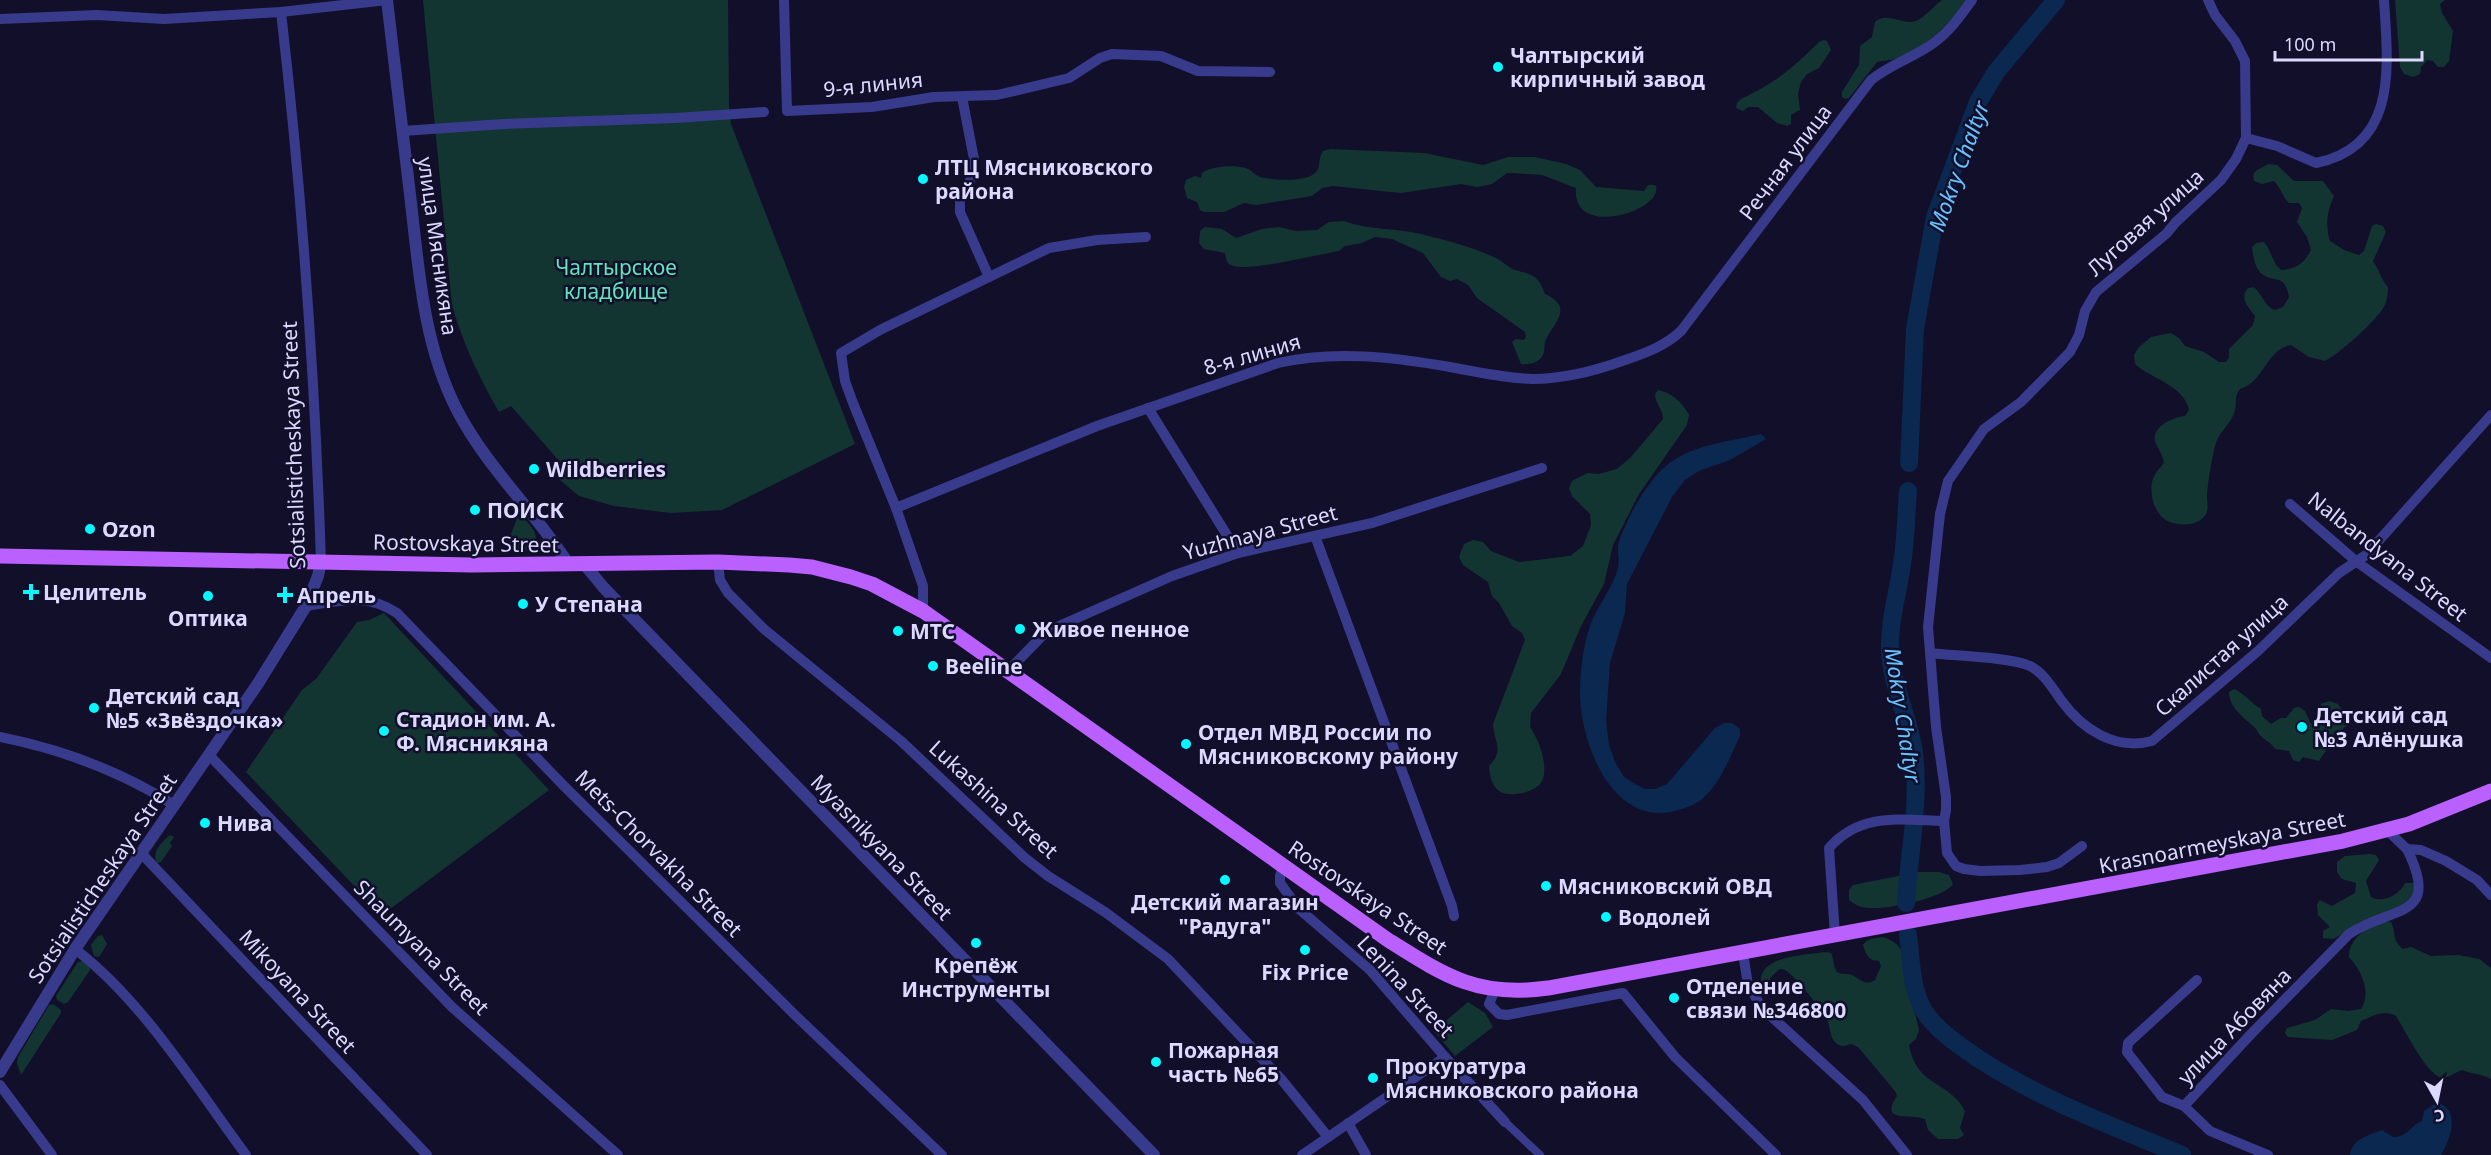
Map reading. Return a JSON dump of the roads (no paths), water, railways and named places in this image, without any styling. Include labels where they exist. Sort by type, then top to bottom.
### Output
[{"type":"main road","name":"Rostovskaya Street","points":[[0,556],[569,565],[718,562],[789,565],[832,571],[872,584],[922,611],[1283,866],[1418,959],[1457,980],[1495,990],[1527,991],[1860,931]]},
{"type":"main road","name":"Krasnoarmeyskaya Street","points":[[1860,931],[2343,841],[2387,830],[2452,808],[2491,791]]},
{"type":"street","points":[[0,19],[97,15],[156,20],[281,12],[387,0]]},
{"type":"street","name":"улица Мясникяна","points":[[387,0],[423,301],[446,386],[471,435],[550,536],[569,565]]},
{"type":"street","name":"9-я линия","points":[[784,0],[787,111],[872,107],[934,97],[998,95],[1058,82],[1100,57],[1112,54],[1161,56],[1198,71],[1270,72]]},
{"type":"street","name":"Речная улица","points":[[1637,356],[1670,341],[1681,331],[1871,80],[1886,68],[1933,44],[1956,23],[1972,0]]},
{"type":"street","name":"Луговая улица","points":[[2082,846],[2059,863],[2047,867],[1980,871],[1956,866],[1947,853],[1944,821],[1946,797],[1936,727],[1929,609],[1940,514],[1948,481],[1984,429],[2021,402],[2070,352],[2079,335],[2085,311],[2096,292],[2157,243],[2221,180],[2236,159],[2246,138],[2245,61],[2235,41],[2215,15],[2208,0]]},
{"type":"street","points":[[2246,138],[2277,147],[2316,163],[2343,155],[2360,143],[2381,109],[2385,93],[2387,71],[2384,0]]},
{"type":"street","name":"Sotsialisticheskaya Street","points":[[0,1072],[75,949],[257,685],[306,606],[318,576],[321,562],[316,441],[298,190],[281,12]]},
{"type":"street","points":[[962,97],[974,159],[972,177],[960,200],[960,212],[989,277]]},
{"type":"street","points":[[403,131],[764,112]]},
{"type":"street","points":[[922,611],[923,586],[896,508],[845,381],[841,353],[872,334],[1049,248],[1097,240],[1146,237]]},
{"type":"street","name":"8-я линия","points":[[896,508],[1148,408],[1278,363],[1320,356],[1383,358],[1531,379],[1572,375],[1637,356]]},
{"type":"street","points":[[1148,408],[1238,554]]},
{"type":"street","name":"Скалистая улица","points":[[1930,653],[2007,661],[2030,666],[2043,676],[2068,709],[2088,729],[2118,742],[2143,744],[2157,738],[2258,651],[2339,573],[2357,562],[2397,521],[2491,415]]},
{"type":"street","name":"Yuzhnaya Street","points":[[1008,671],[1043,635],[1080,615],[1172,576],[1238,554],[1426,507],[1542,468]]},
{"type":"street","name":"Nalbandyana Street","points":[[2290,504],[2357,562],[2491,658]]},
{"type":"street","points":[[1315,536],[1454,916]]},
{"type":"street","name":"Lukashina Street","points":[[718,562],[720,580],[728,593],[764,629],[901,741],[1025,858],[1168,959],[1282,1080],[1328,1137]]},
{"type":"street","name":"Myasnikyana Street","points":[[585,565],[603,588],[1154,1155]]},
{"type":"street","name":"Mets-Chorvakha Street","points":[[306,606],[361,599],[376,601],[398,613],[564,786],[797,1017],[942,1155]]},
{"type":"street","points":[[0,737],[57,752],[116,774],[145,787],[174,805]]},
{"type":"street","name":"Shaumyana Street","points":[[209,755],[452,1007],[618,1155]]},
{"type":"street","points":[[1835,935],[1829,848],[1845,832],[1868,822],[1944,821]]},
{"type":"street","points":[[2387,830],[2408,849],[2421,850],[2446,861],[2477,880],[2491,895]]},
{"type":"street","name":"улица Абовяна","points":[[2197,980],[2127,1047],[2130,1059],[2162,1097],[2184,1106],[2349,934],[2360,927],[2398,913],[2412,904],[2419,895],[2420,883],[2418,871],[2408,849]]},
{"type":"street","name":"Mikoyana Street","points":[[141,853],[427,1155]]},
{"type":"street","name":"Lenina Street","points":[[1283,866],[1281,883],[1299,909],[1370,970],[1445,1057],[1505,1122],[1540,1155]]},
{"type":"street","points":[[75,949],[114,982],[142,1015],[246,1155]]},
{"type":"street","points":[[1743,953],[1748,985],[1762,1008],[1863,1100],[1900,1153]]},
{"type":"street","points":[[1495,990],[1489,1004],[1499,1014],[1507,1015],[1623,993],[1637,1007],[1651,1029],[1669,1050],[1776,1155]]},
{"type":"street","points":[[1302,1155],[1445,1057]]},
{"type":"street","points":[[0,1085],[52,1155]]},
{"type":"street","points":[[2184,1106],[2210,1131],[2268,1155]]},
{"type":"street","points":[[1348,1123],[1366,1155]]},
{"type":"water","points":[[1761,434],[1766,439],[1730,460],[1699,471],[1685,480],[1672,497],[1627,584],[1625,613],[1610,663],[1606,721],[1609,745],[1624,777],[1645,789],[1655,789],[1667,784],[1715,728],[1724,723],[1732,723],[1740,729],[1740,736],[1724,769],[1715,785],[1703,798],[1675,811],[1653,813],[1634,806],[1617,794],[1593,756],[1581,713],[1580,693],[1582,659],[1588,634],[1593,619],[1616,575],[1618,544],[1623,531],[1640,498],[1655,477],[1671,462],[1692,451]]},
{"type":"water","points":[[2437,1102],[2449,1111],[2452,1126],[2441,1155],[2350,1155],[2358,1141],[2382,1130],[2393,1137],[2406,1133],[2422,1121],[2424,1111]]},
{"type":"waterway","name":"Mokry Chaltyr","points":[[1909,463],[1915,329],[1935,217],[1978,102],[1996,72],[2056,0]]},
{"type":"waterway","name":"Mokry Chaltyr","points":[[1906,903],[1915,809],[1916,772],[1912,740],[1891,663],[1890,639],[1903,555],[1908,491]]},
{"type":"waterway","name":"Mokry Chaltyr","points":[[1908,935],[1916,993],[1929,1018],[1949,1038],[1979,1059],[2027,1087],[2078,1112],[2182,1155]]},
{"type":"place","name":"Чалтырский кирпичный завод","points":[[1498,67]]},
{"type":"place","name":"ЛТЦ Мясниковского района","points":[[923,179]]},
{"type":"place","name":"Wildberries","points":[[534,469]]},
{"type":"place","name":"ПОИСК","points":[[475,510]]},
{"type":"place","name":"Ozon","points":[[90,529]]},
{"type":"place","name":"Целитель","points":[[31,592]]},
{"type":"place","name":"Апрель","points":[[285,595]]},
{"type":"place","name":"Оптика","points":[[208,596]]},
{"type":"place","name":"У Степана","points":[[523,604]]},
{"type":"place","name":"Живое пенное","points":[[1020,629]]},
{"type":"place","name":"МТС","points":[[898,631]]},
{"type":"place","name":"Beeline","points":[[933,666]]},
{"type":"place","name":"Детский сад №5 «Звёздочка»","points":[[94,708]]},
{"type":"place","name":"Детский сад №3 Алёнушка","points":[[2302,727]]},
{"type":"place","name":"Стадион им. А. Ф. Мясникяна","points":[[384,731]]},
{"type":"place","name":"Отдел МВД России по Мясниковскому району","points":[[1186,744]]},
{"type":"place","name":"Нива","points":[[205,823]]},
{"type":"place","name":"Детский магазин \"Радуга\"","points":[[1225,880]]},
{"type":"place","name":"Мясниковский ОВД","points":[[1546,886]]},
{"type":"place","name":"Водолей","points":[[1606,917]]},
{"type":"place","name":"Крепёж Инструменты","points":[[976,943]]},
{"type":"place","name":"Fix Price","points":[[1305,950]]},
{"type":"place","name":"Отделение связи №346800","points":[[1674,998]]},
{"type":"place","name":"Пожарная часть №65","points":[[1156,1062]]},
{"type":"place","name":"Прокуратура Мясниковского района","points":[[1373,1078]]},
{"type":"park label","name":"Чалтырское кладбище","points":[[616,279]]}]
